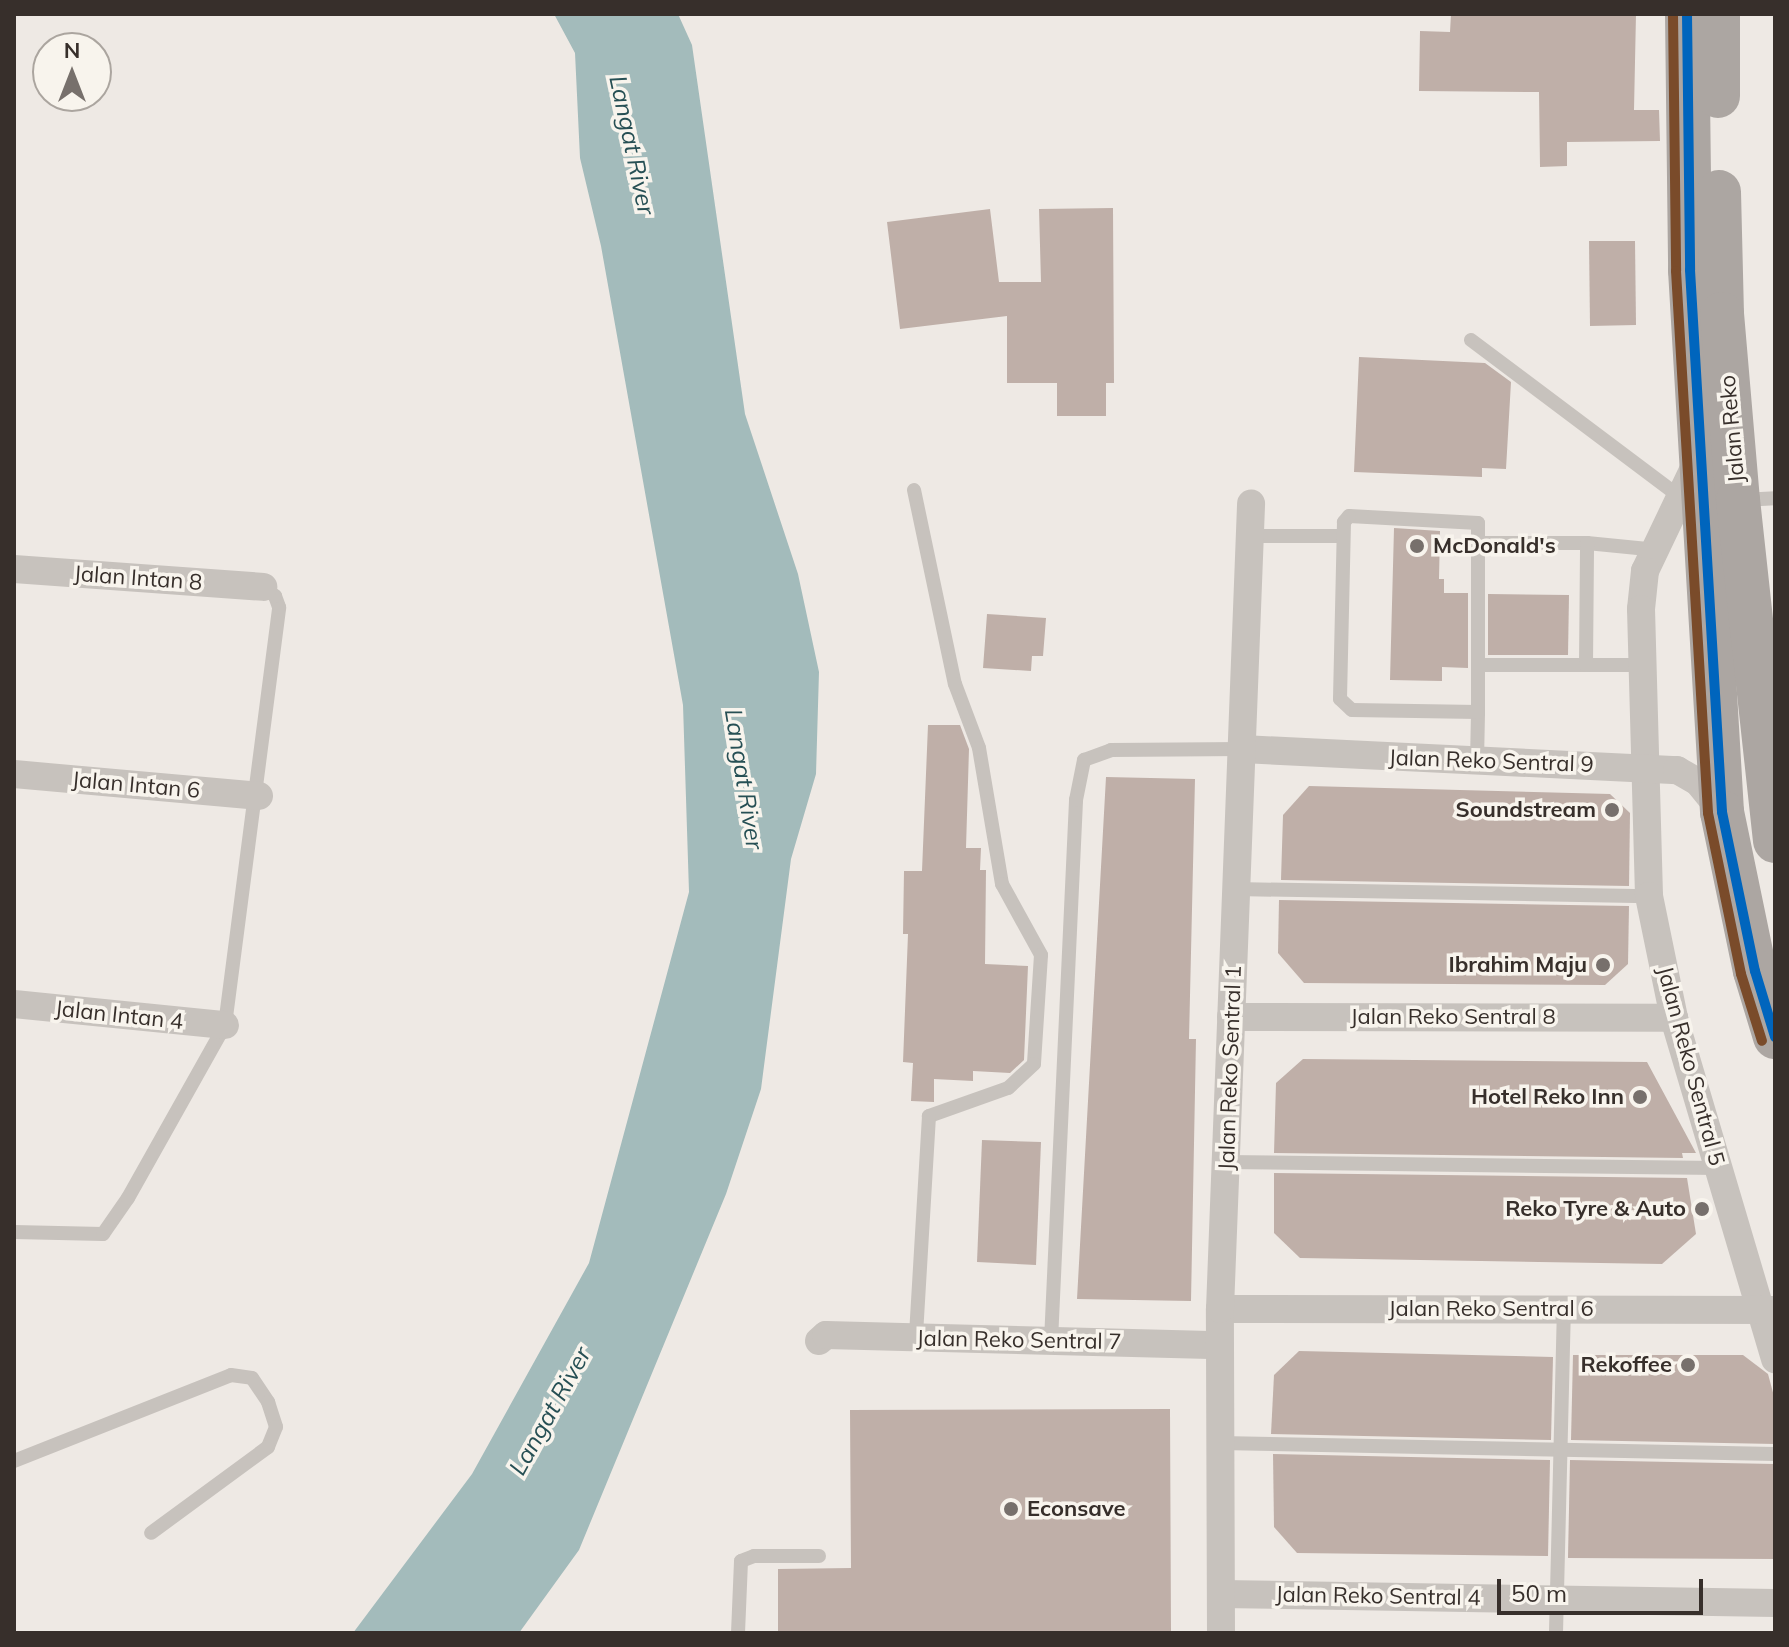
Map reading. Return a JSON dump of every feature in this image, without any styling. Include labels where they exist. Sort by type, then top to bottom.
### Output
[{"type":"main road","name":"Jalan Reko","points":[[1687,14],[1690,270],[1722,812],[1755,971],[1775,1037]]},
{"type":"main road","name":"Jalan Reko","points":[[1718,14],[1722,314],[1756,499],[1775,841]]},
{"type":"street","name":"Jalan Reko Sentral 5","points":[[1699,454],[1683,500],[1659,550],[1645,571],[1639,665],[1649,896],[1674,1018],[1718,1168],[1771,1306],[1775,1359]]},
{"type":"street","name":"Jalan Reko Sentral 1","points":[[1221,1633],[1220,1309],[1251,504]]},
{"type":"street","name":"Jalan Intan 8","points":[[14,569],[263,587]]},
{"type":"street","name":"Jalan Reko Sentral 9","points":[[1242,749],[1677,770],[1698,782],[1722,812]]},
{"type":"street","name":"Jalan Intan 6","points":[[14,774],[259,796]]},
{"type":"street","name":"Jalan Intan 4","points":[[14,1004],[225,1025]]},
{"type":"street","name":"Jalan Reko Sentral 8","points":[[1231,1017],[1674,1018]]},
{"type":"street","name":"Jalan Reko Sentral 6","points":[[1220,1309],[1771,1306]]},
{"type":"street","name":"Jalan Reko Sentral 7","points":[[819,1341],[826,1335],[1220,1345]]},
{"type":"street","name":"Jalan Reko Sentral 4","points":[[1221,1594],[1775,1603]]},
{"type":"lane","points":[[1471,340],[1683,500]]},
{"type":"lane","points":[[914,490],[955,684],[979,748],[1002,884],[1041,955],[1034,1064],[1008,1088],[929,1116],[916,1337]]},
{"type":"lane","points":[[1477,761],[1478,712],[1478,543],[1474,520],[1349,516],[1343,536],[1340,699],[1352,710],[1478,712]]},
{"type":"lane","points":[[1250,536],[1343,536]]},
{"type":"lane","points":[[1478,543],[1587,543],[1659,550]]},
{"type":"lane","points":[[1586,665],[1587,543]]},
{"type":"lane","points":[[14,1232],[103,1234],[128,1198],[225,1025],[259,796],[279,607],[263,587]]},
{"type":"lane","points":[[1478,665],[1639,665]]},
{"type":"lane","points":[[1051,1341],[1076,800],[1084,760],[1111,750],[1242,749]]},
{"type":"lane","points":[[1236,889],[1649,896]]},
{"type":"lane","points":[[1226,1162],[1718,1168]]},
{"type":"lane","points":[[1556,1633],[1564,1309]]},
{"type":"lane","points":[[14,1461],[231,1375],[252,1378],[268,1402],[276,1427],[268,1447],[151,1533]]},
{"type":"lane","points":[[1220,1443],[1775,1454]]},
{"type":"lane","points":[[738,1633],[741,1561],[754,1556],[819,1556]]},
{"type":"water","name":"Langat River","points":[[554,14],[678,14],[692,45],[745,414],[798,574],[819,672],[816,774],[791,859],[761,1089],[726,1194],[579,1550],[519,1633],[353,1633],[472,1474],[589,1263],[689,892],[683,705],[601,246],[580,158],[575,53]]},
{"type":"building","points":[[1451,14],[1636,14],[1634,110],[1659,110],[1660,141],[1567,142],[1567,166],[1540,167],[1539,92],[1419,91],[1420,31],[1450,32]]},
{"type":"building","points":[[1113,208],[1114,383],[1106,383],[1106,416],[1057,416],[1057,383],[1007,383],[1007,316],[900,329],[887,222],[990,209],[999,282],[1041,282],[1039,209]]},
{"type":"building","points":[[1589,241],[1635,241],[1636,325],[1590,326]]},
{"type":"building","points":[[1359,357],[1485,363],[1511,382],[1506,469],[1482,468],[1482,477],[1354,472]]},
{"type":"building","points":[[1394,528],[1440,531],[1439,579],[1444,579],[1444,593],[1468,593],[1468,668],[1442,667],[1442,681],[1390,680]]},
{"type":"building","points":[[1488,594],[1569,595],[1568,655],[1488,655]]},
{"type":"building","points":[[987,614],[1046,618],[1043,656],[1032,656],[1031,671],[983,668]]},
{"type":"building","points":[[928,725],[960,725],[969,749],[966,848],[981,848],[980,870],[986,870],[985,964],[1028,966],[1024,1060],[1010,1073],[973,1071],[973,1081],[934,1079],[934,1102],[911,1101],[913,1063],[903,1062],[908,934],[903,934],[904,871],[922,871]]},
{"type":"building","points":[[1106,777],[1195,779],[1189,1039],[1196,1039],[1191,1301],[1077,1299]]},
{"type":"building","points":[[1309,786],[1610,794],[1630,813],[1629,886],[1281,880],[1283,815]]},
{"type":"building","points":[[1279,900],[1629,906],[1628,964],[1605,985],[1304,983],[1278,953]]},
{"type":"building","points":[[1303,1059],[1647,1062],[1696,1153],[1682,1153],[1683,1158],[1274,1153],[1276,1083]]},
{"type":"building","points":[[982,1140],[1041,1142],[1036,1265],[977,1262]]},
{"type":"building","points":[[1274,1173],[1687,1178],[1696,1234],[1662,1264],[1300,1258],[1274,1233]]},
{"type":"building","points":[[1299,1351],[1553,1357],[1551,1440],[1271,1434],[1274,1375]]},
{"type":"building","points":[[1573,1355],[1743,1355],[1768,1374],[1775,1400],[1775,1444],[1571,1440]]},
{"type":"building","name":"Econsave","points":[[1170,1409],[1171,1633],[778,1633],[778,1569],[851,1568],[850,1410]]},
{"type":"building","points":[[1273,1454],[1550,1460],[1548,1556],[1297,1553],[1274,1527]]},
{"type":"building","points":[[1570,1460],[1775,1464],[1775,1559],[1568,1558]]},
{"type":"transit line","points":[[1673,14],[1676,271],[1708,813],[1741,974],[1762,1041]]},
{"type":"transit line","points":[[1687,14],[1690,270],[1722,812],[1755,971],[1775,1037]]},
{"type":"place","name":"McDonald's","points":[[1417,546]]},
{"type":"place","name":"Soundstream","points":[[1612,810]]},
{"type":"place","name":"Ibrahim Maju","points":[[1603,965]]},
{"type":"place","name":"Hotel Reko Inn","points":[[1640,1097]]},
{"type":"place","name":"Reko Tyre & Auto","points":[[1702,1209]]},
{"type":"place","name":"Rekoffee","points":[[1688,1365]]},
{"type":"place","name":"Econsave","points":[[1011,1509]]}]
